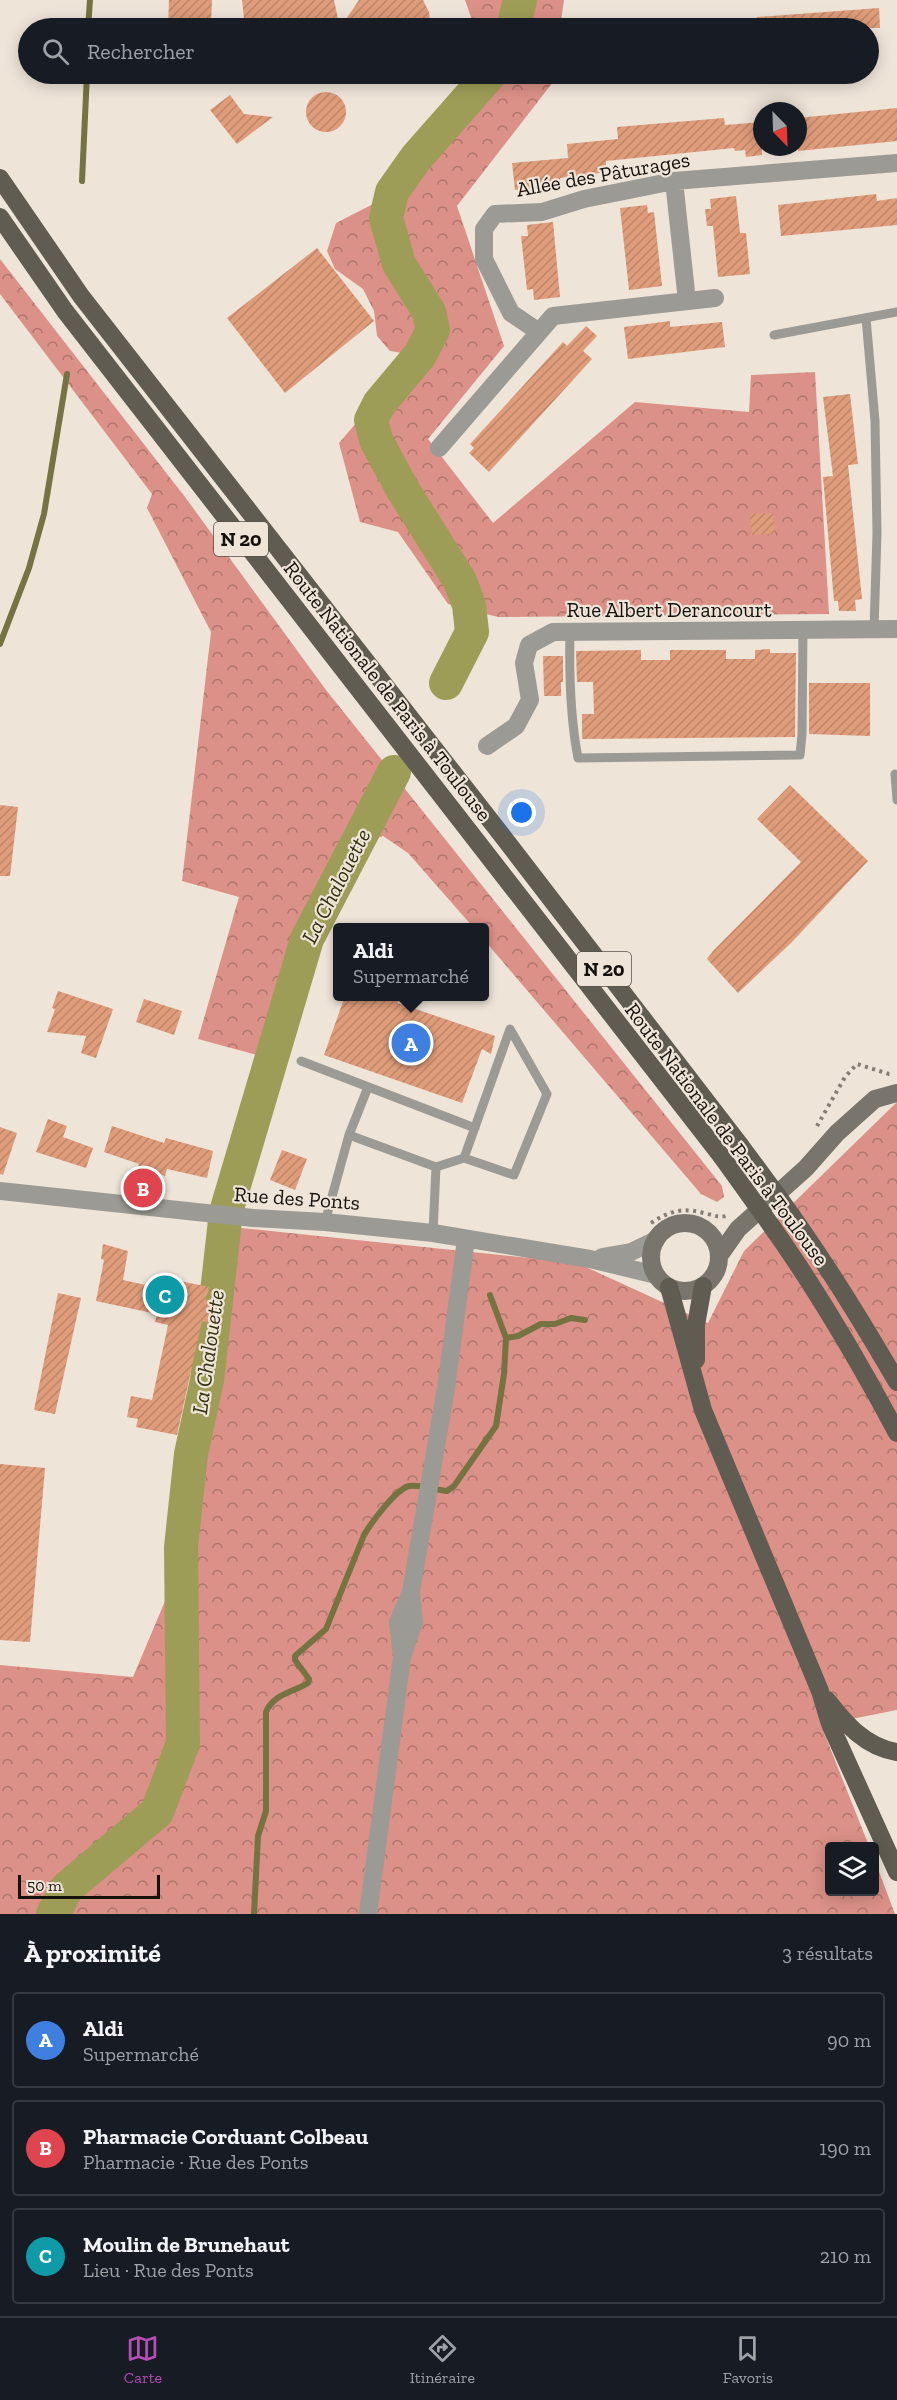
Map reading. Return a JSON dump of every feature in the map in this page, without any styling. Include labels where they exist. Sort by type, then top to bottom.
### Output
[{"type":"main road","name":"Route Nationale de Paris à Toulouse","points":[[0,178],[81,296],[504,838],[740,1145],[803,1231],[862,1321],[897,1382]]},
{"type":"main road","name":"Route Nationale de Paris à Toulouse","points":[[0,217],[65,311],[722,1157],[785,1244],[844,1338],[897,1433]]},
{"type":"main road","points":[[706,1230],[734,1222],[806,1168],[837,1133],[875,1099],[897,1093]]},
{"type":"main road","points":[[663,1281],[686,1291],[703,1286],[715,1273],[719,1256],[734,1222]]},
{"type":"main road","points":[[719,1256],[717,1246],[706,1230],[696,1225],[685,1223],[674,1225],[650,1235],[651,1257],[663,1281],[703,1410],[820,1691],[830,1724],[897,1872]]},
{"type":"main road","points":[[696,1383],[696,1324],[703,1286]]},
{"type":"main road","points":[[820,1691],[858,1735],[884,1749],[897,1752]]},
{"type":"street","name":"Allée des Pâturages","points":[[539,332],[511,313],[484,259],[484,229],[495,214],[542,212],[584,199],[674,181],[897,163]]},
{"type":"street","points":[[674,181],[687,301]]},
{"type":"street","points":[[439,448],[553,316],[715,298]]},
{"type":"street","name":"Rue Albert Derancourt","points":[[486,746],[516,726],[530,700],[524,663],[529,645],[553,632],[897,629]]},
{"type":"street","name":"Rue des Ponts","points":[[0,1191],[253,1218],[325,1222],[433,1233],[590,1259],[663,1281]]},
{"type":"street","name":"Rue des Ponts","points":[[590,1259],[632,1252],[650,1235]]},
{"type":"street","points":[[368,1914],[402,1657],[398,1622],[411,1592],[446,1388],[466,1239]]},
{"type":"lane","points":[[774,335],[897,312]]},
{"type":"lane","points":[[866,318],[875,432],[877,533],[874,630]]},
{"type":"lane","points":[[570,632],[569,675],[578,758],[800,755],[803,630]]},
{"type":"lane","points":[[895,774],[897,800]]},
{"type":"lane","points":[[349,1135],[436,1167],[464,1158],[514,1175],[548,1094],[510,1029],[464,1158]]},
{"type":"lane","points":[[302,1061],[475,1128]]},
{"type":"lane","points":[[325,1222],[349,1135],[368,1087]]},
{"type":"lane","points":[[433,1233],[436,1167]]},
{"type":"path","points":[[816,1129],[845,1077],[856,1064],[889,1074],[897,1073]]},
{"type":"path","points":[[650,1235],[666,1213],[679,1209],[691,1209],[734,1222]]},
{"type":"green space","points":[[465,0],[564,0],[561,18],[471,18]]},
{"type":"green space","points":[[473,84],[551,84],[457,206],[504,346],[428,439],[493,523],[635,402],[749,412],[751,375],[815,372],[829,614],[498,617],[448,604],[398,532],[360,522],[339,443],[414,355],[390,351],[377,336],[374,311],[363,289],[335,269],[327,251],[336,223],[381,200],[396,169]]},
{"type":"green space","points":[[0,259],[185,497],[326,690],[722,1186],[724,1197],[717,1202],[701,1194],[489,946],[489,923],[469,923],[408,853],[383,836],[334,854],[283,1062],[198,1039],[239,897],[182,881],[211,632],[147,508],[152,494],[0,294]]},
{"type":"green space","points":[[897,1102],[897,1710],[821,1725],[867,1842],[825,1842],[825,1896],[879,1896],[879,1872],[895,1914],[0,1914],[0,1665],[133,1677],[179,1568],[241,1228],[577,1263],[708,1323],[744,1251]]},
{"type":"building","points":[[169,0],[212,0],[211,18],[168,18]]},
{"type":"building","points":[[242,0],[334,0],[338,18],[244,18]]},
{"type":"building","points":[[359,0],[423,0],[430,18],[347,18]]},
{"type":"building","points":[[879,8],[880,28],[879,18],[757,17]]},
{"type":"building","points":[[326,92],[340,98],[346,112],[340,126],[326,132],[312,126],[306,112],[312,98]]},
{"type":"building","points":[[230,95],[244,114],[273,117],[237,144],[210,110]]},
{"type":"building","points":[[897,108],[897,141],[807,150],[807,117]]},
{"type":"building","points":[[724,118],[725,125],[753,123],[754,156],[746,157],[745,150],[735,151],[734,148],[606,161],[606,166],[599,167],[600,173],[560,178],[561,185],[515,190],[512,163],[568,158],[567,144],[618,139],[617,127]]},
{"type":"building","points":[[876,194],[877,201],[897,198],[897,225],[781,236],[778,205]]},
{"type":"building","points":[[736,196],[740,233],[746,233],[750,274],[718,277],[713,226],[707,226],[705,209],[711,209],[710,199]]},
{"type":"building","points":[[647,205],[648,213],[654,212],[662,286],[629,290],[620,208]]},
{"type":"building","points":[[553,222],[560,297],[534,300],[533,289],[527,290],[521,236],[528,236],[527,225]]},
{"type":"building","points":[[317,248],[374,321],[285,393],[227,318]]},
{"type":"building","points":[[670,321],[670,327],[722,322],[725,347],[628,359],[624,327]]},
{"type":"building","points":[[586,326],[597,336],[583,351],[592,359],[489,472],[469,453],[474,448],[470,444],[563,342],[567,346]]},
{"type":"building","points":[[850,394],[858,464],[848,465],[862,599],[855,600],[856,611],[839,611],[838,601],[834,601],[823,477],[833,476],[823,397]]},
{"type":"building","points":[[773,513],[775,534],[752,535],[750,514]]},
{"type":"building","points":[[770,649],[770,653],[796,653],[795,737],[582,739],[582,714],[594,714],[593,682],[577,682],[576,651],[641,650],[641,660],[670,660],[670,650],[726,650],[726,659],[755,659],[755,650]]},
{"type":"building","points":[[543,656],[563,656],[561,696],[544,696]]},
{"type":"building","points":[[809,683],[870,683],[870,736],[809,734]]},
{"type":"building","points":[[790,785],[868,861],[791,943],[738,993],[707,959],[801,862],[757,819]]},
{"type":"building","points":[[0,805],[18,807],[10,876],[0,876]]},
{"type":"building","points":[[58,991],[113,1009],[96,1058],[81,1053],[86,1036],[47,1032]]},
{"type":"building","points":[[144,999],[182,1011],[174,1035],[136,1022]]},
{"type":"building","points":[[343,1001],[399,1001],[398,1003],[495,1036],[491,1054],[482,1049],[462,1103],[324,1055]]},
{"type":"building","points":[[48,1119],[67,1126],[63,1137],[93,1148],[86,1168],[36,1152]]},
{"type":"building","points":[[112,1126],[164,1143],[166,1138],[213,1151],[207,1178],[167,1169],[165,1176],[104,1152]]},
{"type":"building","points":[[0,1127],[17,1133],[3,1175],[0,1174]]},
{"type":"building","points":[[282,1150],[307,1159],[295,1190],[270,1180]]},
{"type":"building","points":[[103,1244],[128,1251],[123,1280],[173,1291],[175,1280],[209,1287],[206,1300],[217,1302],[213,1324],[202,1321],[177,1435],[136,1427],[138,1419],[127,1417],[131,1396],[152,1400],[168,1325],[155,1322],[157,1314],[96,1301],[104,1260],[101,1259]]},
{"type":"building","points":[[58,1293],[81,1298],[55,1414],[34,1410]]},
{"type":"building","points":[[0,1464],[45,1468],[30,1642],[0,1640]]},
{"type":"waterway","points":[[89,18],[90,0]]},
{"type":"waterway","name":"La Chalouette","points":[[516,18],[520,0]]},
{"type":"waterway","points":[[82,181],[87,84]]},
{"type":"waterway","name":"La Chalouette","points":[[446,683],[472,632],[469,605],[460,581],[403,490],[376,440],[371,420],[379,404],[420,355],[433,330],[429,312],[399,264],[386,218],[392,192],[416,158],[481,84]]},
{"type":"waterway","points":[[0,644],[29,568],[44,514],[67,374]]},
{"type":"waterway","name":"La Chalouette","points":[[53,1914],[67,1888],[157,1812],[183,1743],[181,1547],[191,1454],[207,1380],[226,1212],[307,939],[394,772]]},
{"type":"waterway","points":[[254,1914],[258,1836],[266,1811],[266,1712],[279,1697],[308,1683],[309,1679],[295,1660],[295,1656],[326,1629],[364,1535],[378,1515],[397,1493],[409,1486],[423,1486],[447,1491],[454,1486],[496,1426],[504,1374],[506,1338],[490,1295]]},
{"type":"waterway","points":[[506,1338],[518,1336],[541,1324],[555,1324],[571,1318],[585,1320]]},
{"type":"place","name":"Aldi","points":[[411,1043]]},
{"type":"place","name":"Pharmacie Corduant Colbeau","points":[[143,1188]]},
{"type":"place","name":"Moulin de Brunehaut","points":[[165,1295]]}]
